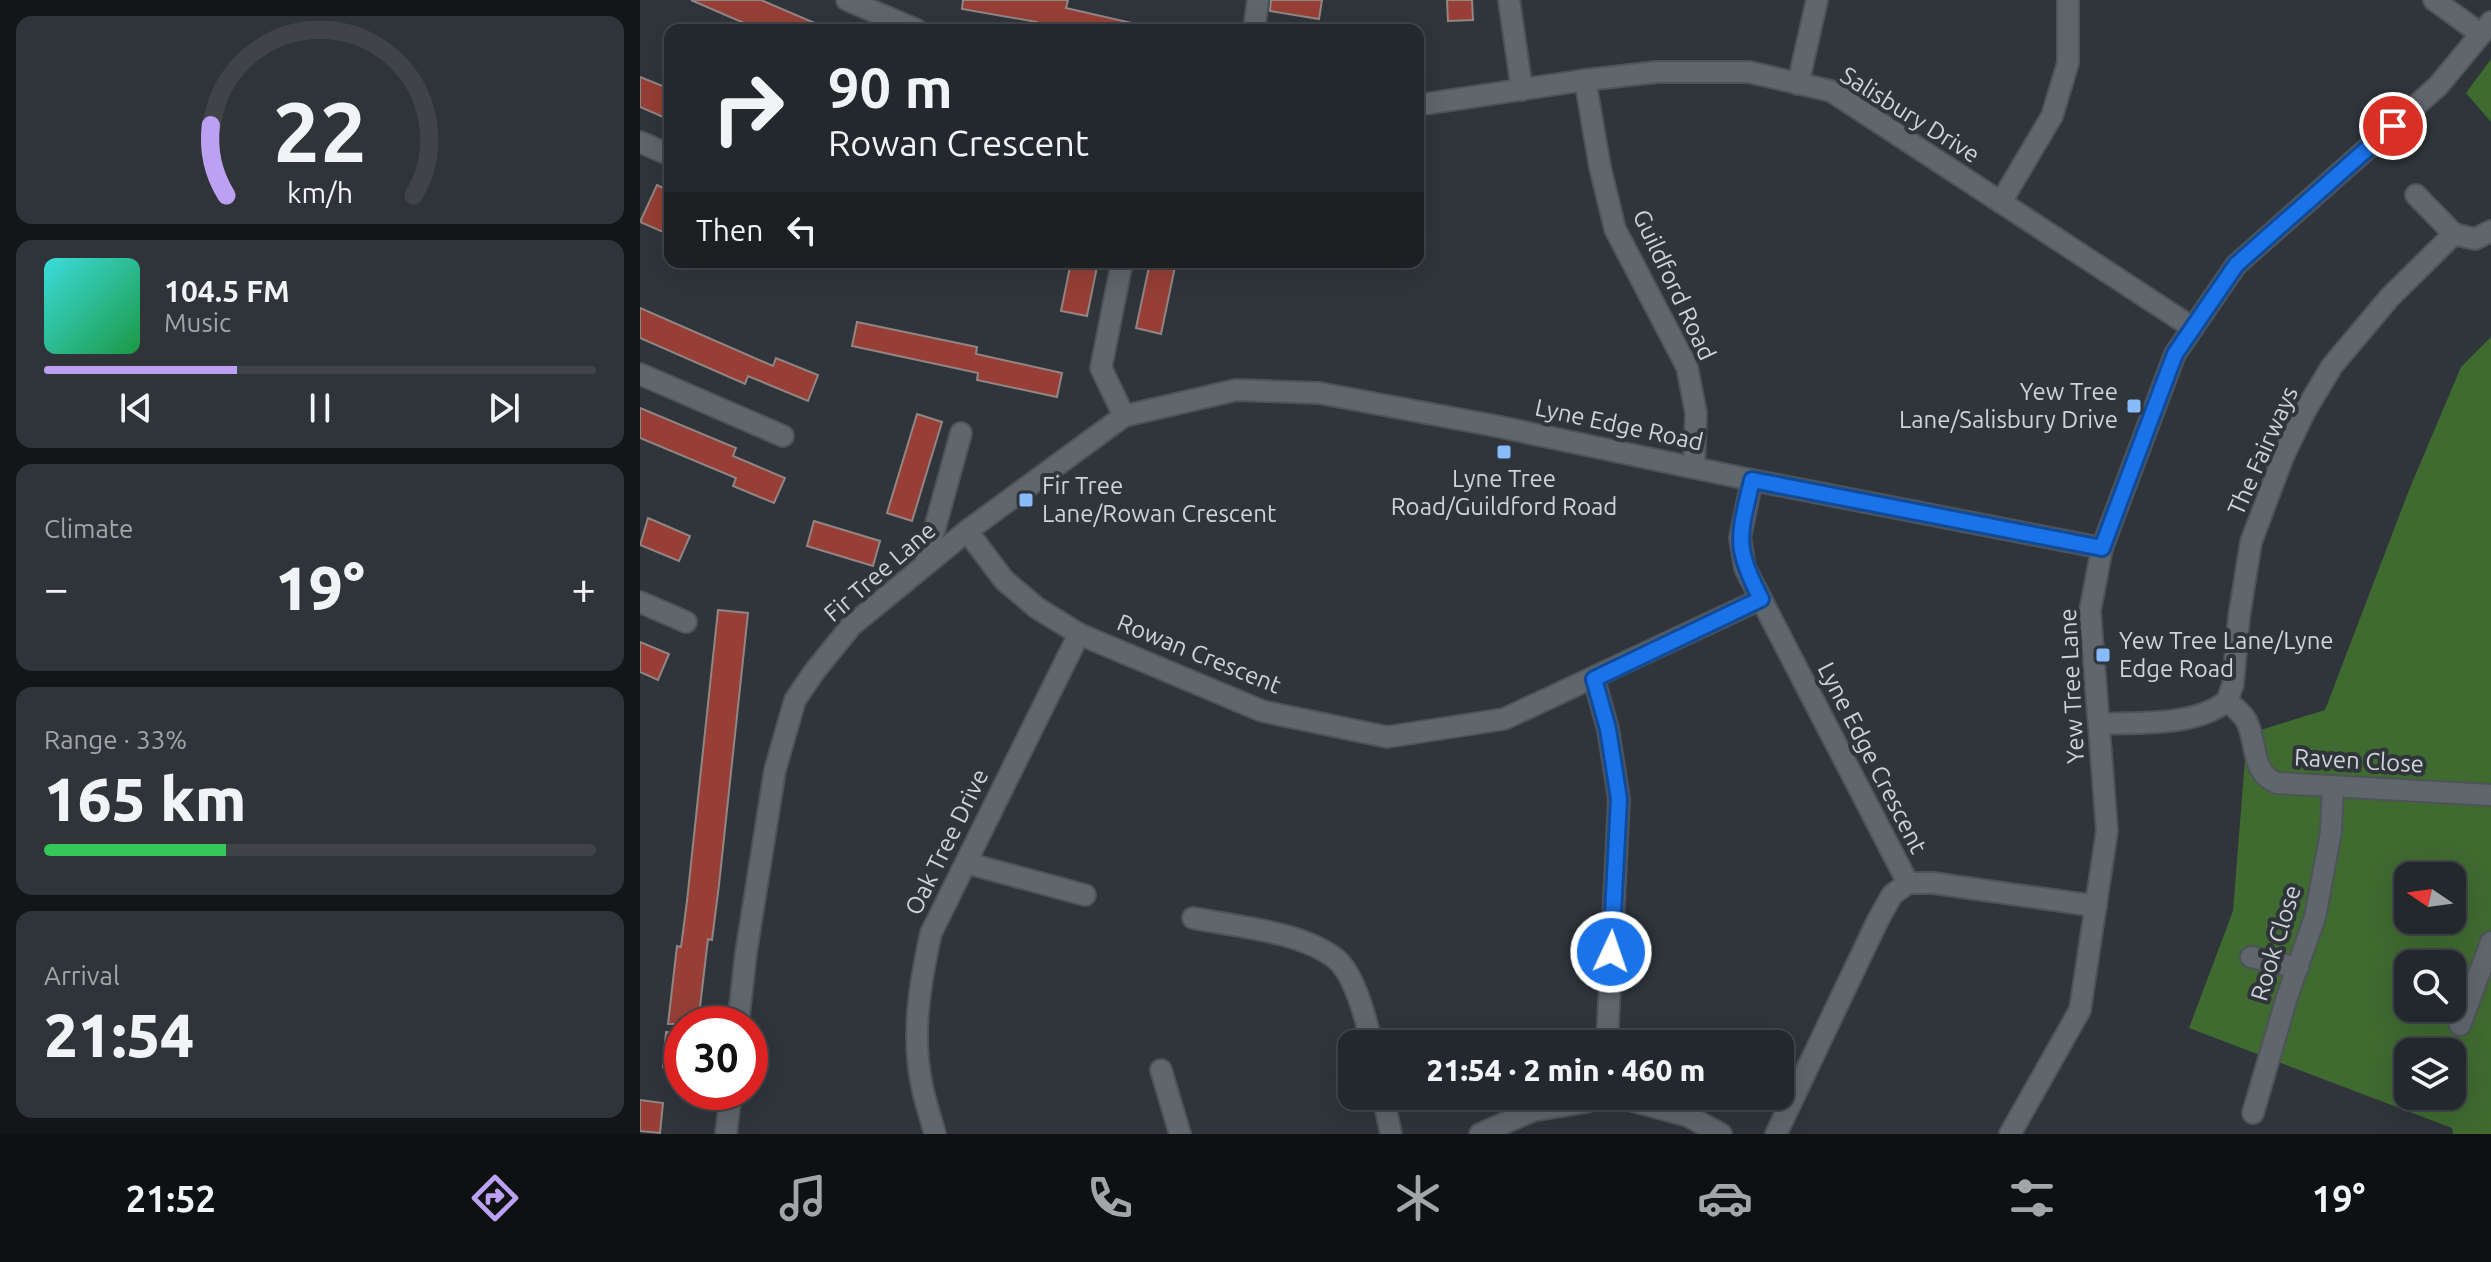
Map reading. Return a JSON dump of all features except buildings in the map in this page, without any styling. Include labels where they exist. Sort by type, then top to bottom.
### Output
[{"type":"street","points":[[847,0],[903,24]]},
{"type":"street","points":[[1255,24],[1258,0]]},
{"type":"street","points":[[1509,0],[1522,90]]},
{"type":"street","points":[[1798,84],[1817,0]]},
{"type":"street","points":[[2001,202],[2052,116],[2068,63],[2068,0]]},
{"type":"street","points":[[2434,0],[2486,28]]},
{"type":"street","name":"Yew Tree Lane","points":[[2010,1134],[2080,1010],[2107,831],[2090,611],[2102,548],[2175,354],[2236,265],[2438,86],[2486,28]]},
{"type":"street","name":"Salisbury Drive","points":[[1424,104],[1657,72],[1749,72],[1831,91],[2193,328]]},
{"type":"street","name":"Guildford Road","points":[[1585,80],[1600,167],[1615,229],[1687,367],[1696,413],[1694,466]]},
{"type":"street","points":[[640,142],[664,152]]},
{"type":"street","points":[[2416,195],[2454,234],[2475,239],[2491,231]]},
{"type":"street","name":"The Fairways","points":[[2227,701],[2233,684],[2239,617],[2251,542],[2289,446],[2332,366],[2390,297],[2454,234]]},
{"type":"street","points":[[1121,268],[1101,368],[1124,416]]},
{"type":"street","points":[[640,374],[783,436]]},
{"type":"street","name":"Lyne Edge Road","points":[[1124,416],[1236,390],[1319,393],[2102,548]]},
{"type":"street","name":"Fir Tree Lane","points":[[740,1006],[775,770],[795,700],[852,625],[967,531],[1124,416]]},
{"type":"street","points":[[925,564],[961,433]]},
{"type":"street","name":"Lyne Edge Crescent","points":[[1752,480],[1741,525],[1741,552],[1745,568],[1908,883],[1933,883],[2096,906]]},
{"type":"street","name":"Rowan Crescent","points":[[967,531],[1004,580],[1037,608],[1079,634],[1262,711],[1387,737],[1504,719],[1761,599]]},
{"type":"street","points":[[640,602],[686,622]]},
{"type":"street","name":"Oak Tree Drive","points":[[935,1134],[921,1084],[917,1035],[919,986],[931,933],[1079,634]]},
{"type":"street","points":[[1594,679],[1608,729],[1619,799],[1608,1030]]},
{"type":"street","points":[[2099,724],[2182,719],[2201,715],[2227,701]]},
{"type":"street","name":"Raven Close","points":[[2227,701],[2245,718],[2259,768],[2267,779],[2277,783],[2491,795]]},
{"type":"street","name":"Rook Close","points":[[2253,1113],[2287,997],[2315,917],[2331,832],[2333,786]]},
{"type":"street","points":[[966,863],[1085,895]]},
{"type":"street","points":[[1776,1134],[1878,920],[1892,895],[1908,883]]},
{"type":"street","points":[[1193,918],[1303,940],[1338,960],[1363,1004],[1369,1030]]},
{"type":"street","points":[[2460,1025],[2491,942]]},
{"type":"street","points":[[2251,957],[2298,968]]},
{"type":"street","points":[[1161,1070],[1180,1134]]},
{"type":"street","points":[[726,1134],[729,1110]]},
{"type":"street","points":[[1386,1110],[1391,1134]]},
{"type":"street","points":[[1480,1134],[1538,1110]]},
{"type":"street","points":[[1666,1110],[1688,1116],[1721,1134]]},
{"type":"green space","points":[[2491,59],[2491,122],[2466,93]]},
{"type":"green space","points":[[2491,337],[2491,1134],[2453,1134],[2452,1128],[2405,1110],[2466,1110],[2466,1038],[2394,1038],[2394,1106],[2189,1028],[2233,911],[2247,734],[2325,710],[2409,490],[2461,367]]},
{"type":"place","name":"Yew Tree Lane/Salisbury Drive","points":[[2134,406]]},
{"type":"place","name":"Lyne Tree Road/Guildford Road","points":[[1504,452]]},
{"type":"place","name":"Fir Tree Lane/Rowan Crescent","points":[[1026,500]]},
{"type":"place","name":"Yew Tree Lane/Lyne Edge Road","points":[[2103,655]]},
{"type":"route","points":[[1611,952],[1619,799],[1608,729],[1594,679],[1761,599],[1745,568],[1741,552],[1741,525],[1752,480],[2102,548],[2175,354],[2236,265],[2393,126]]}]
